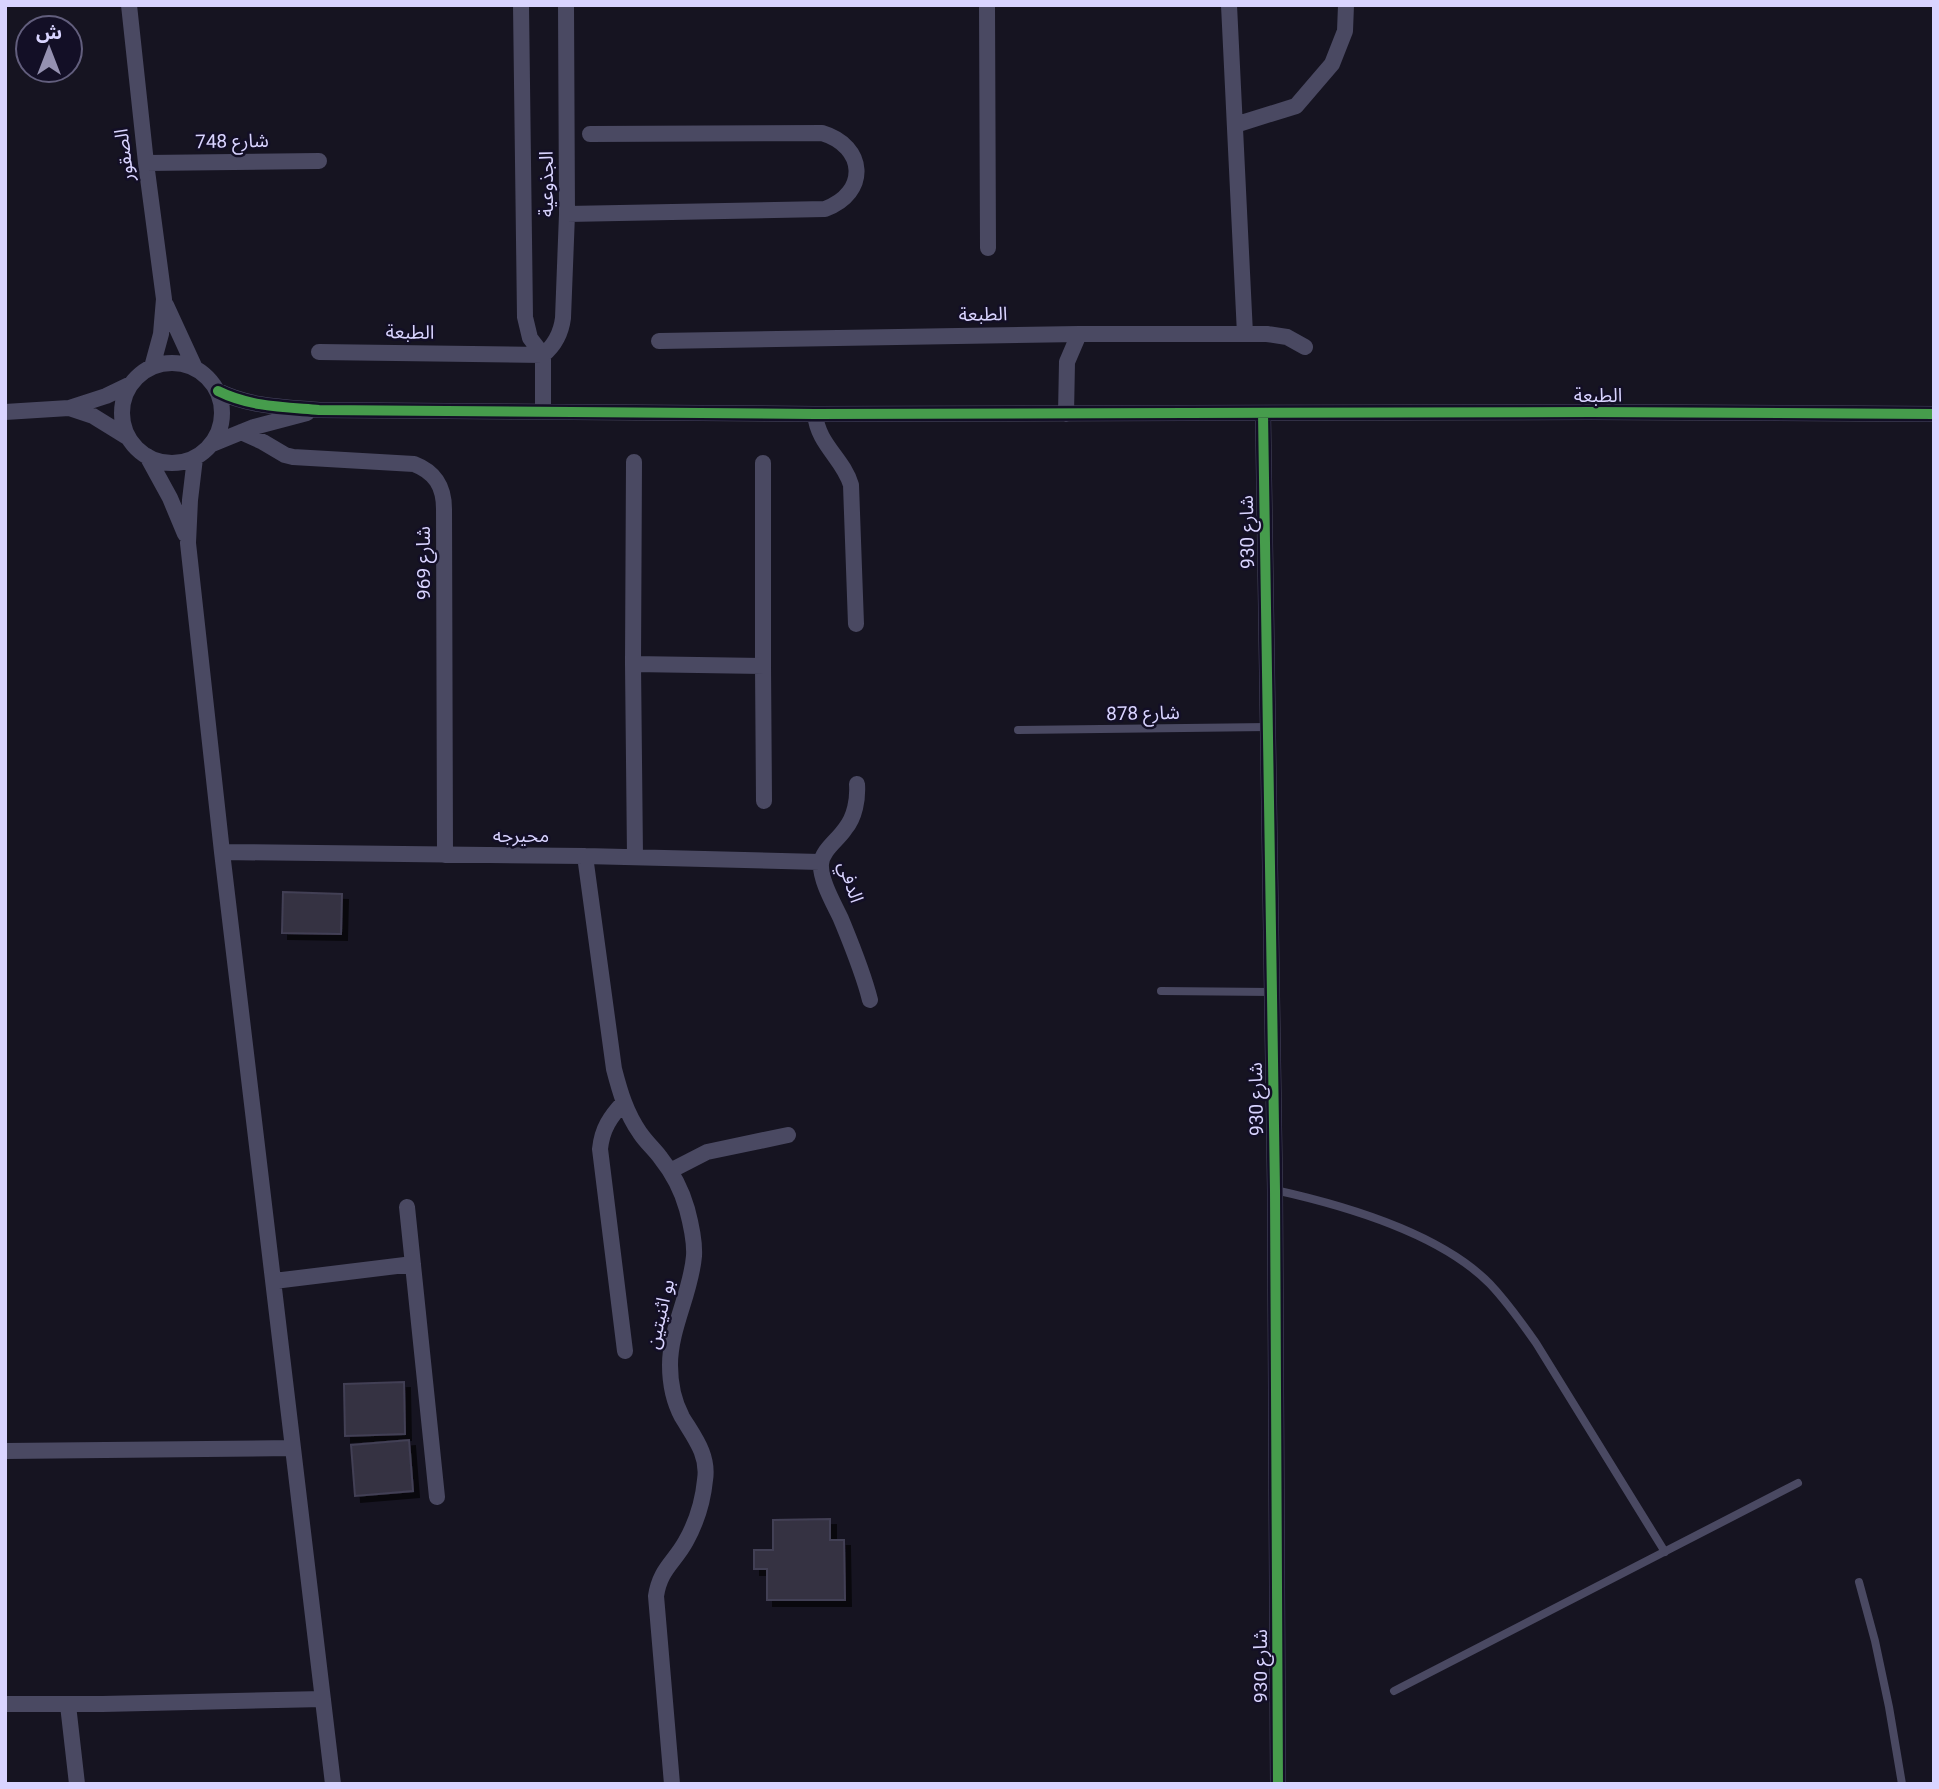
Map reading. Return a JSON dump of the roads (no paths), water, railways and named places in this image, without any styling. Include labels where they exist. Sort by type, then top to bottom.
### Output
[{"type":"street","name":"الصقور","points":[[129,5],[164,299],[161,334],[152,367]]},
{"type":"street","name":"الجذوعية","points":[[522,5],[525,317],[530,338],[543,355],[543,411]]},
{"type":"street","name":"الجذوعية","points":[[543,355],[551,348],[562,329],[567,214],[566,5]]},
{"type":"street","points":[[986,5],[988,248]]},
{"type":"street","points":[[1229,5],[1245,334]]},
{"type":"street","points":[[1235,125],[1296,106],[1332,64],[1345,31],[1346,5]]},
{"type":"street","points":[[567,214],[825,209],[846,198],[853,188],[856,176],[852,153],[834,136],[822,133],[590,135]]},
{"type":"street","name":"شارع 748","points":[[146,163],[318,161]]},
{"type":"street","name":"الصقور","points":[[164,299],[195,368]]},
{"type":"street","name":"الطبعة","points":[[659,341],[1079,334],[1277,334],[1304,347]]},
{"type":"street","points":[[1066,414],[1067,362],[1079,334]]},
{"type":"street","name":"الطبعة","points":[[318,352],[543,355]]},
{"type":"street","points":[[5,412],[69,408],[106,396],[131,384],[152,367],[174,363],[195,368],[209,378],[218,391],[223,418],[212,444]]},
{"type":"street","points":[[127,437],[122,410],[131,384]]},
{"type":"street","points":[[218,391],[232,398],[261,405],[319,410]]},
{"type":"street","points":[[69,408],[93,416],[127,437],[147,456],[170,463],[195,458],[212,444],[241,432],[319,410]]},
{"type":"street","name":"الطبعة","points":[[319,410],[815,414],[1934,414]]},
{"type":"street","name":"شارع 930","points":[[1263,413],[1275,1190],[1278,1784]]},
{"type":"street","points":[[815,414],[823,441],[844,468],[851,485],[856,624]]},
{"type":"street","name":"شارع 969","points":[[241,432],[293,457],[414,464],[425,468],[440,486],[444,497],[445,855]]},
{"type":"street","points":[[147,456],[170,498],[188,543]]},
{"type":"street","points":[[195,458],[188,543],[333,1784]]},
{"type":"street","points":[[634,462],[635,857]]},
{"type":"street","points":[[763,463],[764,801]]},
{"type":"street","points":[[633,664],[763,666]]},
{"type":"street","name":"الدفي","points":[[857,784],[852,820],[820,862],[822,876],[853,947],[870,1000]]},
{"type":"street","name":"محيرجه","points":[[222,852],[820,862]]},
{"type":"street","name":"بو اثنيتين","points":[[585,856],[614,1069],[624,1102],[640,1133],[670,1171],[687,1210],[694,1239],[692,1270],[672,1347],[670,1365],[675,1400],[702,1451],[706,1477],[693,1526],[679,1552],[662,1573],[656,1596],[672,1784]]},
{"type":"street","points":[[624,1102],[609,1118],[600,1149],[625,1351]]},
{"type":"street","points":[[670,1171],[707,1153],[788,1135]]},
{"type":"street","points":[[407,1207],[437,1497]]},
{"type":"street","points":[[274,1281],[413,1265]]},
{"type":"street","points":[[5,1451],[293,1448]]},
{"type":"street","points":[[5,1704],[323,1699]]},
{"type":"street","points":[[68,1705],[77,1784]]},
{"type":"lane","name":"شارع 878","points":[[1018,730],[1268,727]]},
{"type":"lane","points":[[1161,992],[1272,992]]},
{"type":"lane","points":[[1275,1190],[1350,1210],[1434,1243],[1488,1282],[1515,1312],[1536,1343],[1665,1552]]},
{"type":"lane","points":[[1394,1691],[1798,1483]]},
{"type":"lane","points":[[1859,1582],[1875,1641],[1902,1784]]}]
